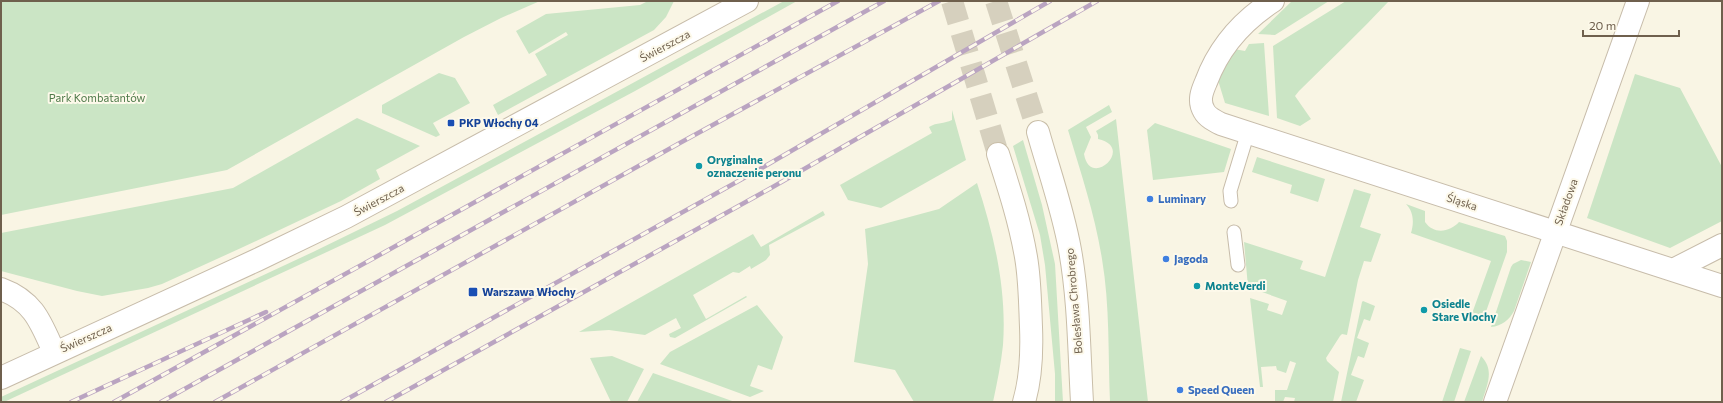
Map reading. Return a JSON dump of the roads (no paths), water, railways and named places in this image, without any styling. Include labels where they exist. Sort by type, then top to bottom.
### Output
[{"type":"street","name":"Świerszcza","points":[[1,378],[54,352],[257,260],[346,217],[722,7],[747,1]]},
{"type":"street","name":"Śląska","points":[[1273,1],[1259,10],[1239,28],[1218,55],[1201,94],[1201,103],[1204,112],[1210,118],[1221,124],[1722,286]]},
{"type":"street","name":"Składowa","points":[[1495,402],[1638,1]]},
{"type":"street","name":"Bolesława Chrobrego","points":[[1038,132],[1062,213],[1070,249],[1075,291],[1082,402]]},
{"type":"street","points":[[998,154],[1020,228],[1030,289],[1030,370],[1024,402]]},
{"type":"street","points":[[1673,270],[1722,245]]},
{"type":"street","points":[[1,289],[21,298],[28,306],[40,322],[54,352]]},
{"type":"lane","points":[[1230,201],[1230,192],[1248,132]]},
{"type":"lane","points":[[1234,232],[1238,265]]},
{"type":"tunnel","points":[[952,1],[998,154]]},
{"type":"tunnel","points":[[996,1],[1038,132]]},
{"type":"railway","points":[[114,402],[838,1]]},
{"type":"railway","points":[[161,402],[884,1]]},
{"type":"railway","points":[[215,402],[678,144],[939,1]]},
{"type":"railway","points":[[342,402],[760,169],[1050,1]]},
{"type":"railway","points":[[386,402],[771,188],[1097,1]]},
{"type":"railway","points":[[71,402],[266,312]]},
{"type":"place","name":"PKP Włochy 04","points":[[451,123]]},
{"type":"place","name":"Oryginalne oznaczenie peronu","points":[[699,166]]},
{"type":"place","name":"Luminary","points":[[1150,199]]},
{"type":"place","name":"Jagoda","points":[[1166,259]]},
{"type":"place","name":"MonteVerdi","points":[[1197,286]]},
{"type":"place","name":"Warszawa Włochy","points":[[473,292]]},
{"type":"place","name":"Osiedle Stare Vlochy","points":[[1424,310]]},
{"type":"place","name":"Speed Queen","points":[[1180,390]]},
{"type":"park label","name":"Park Kombatantów","points":[[97,98]]}]
